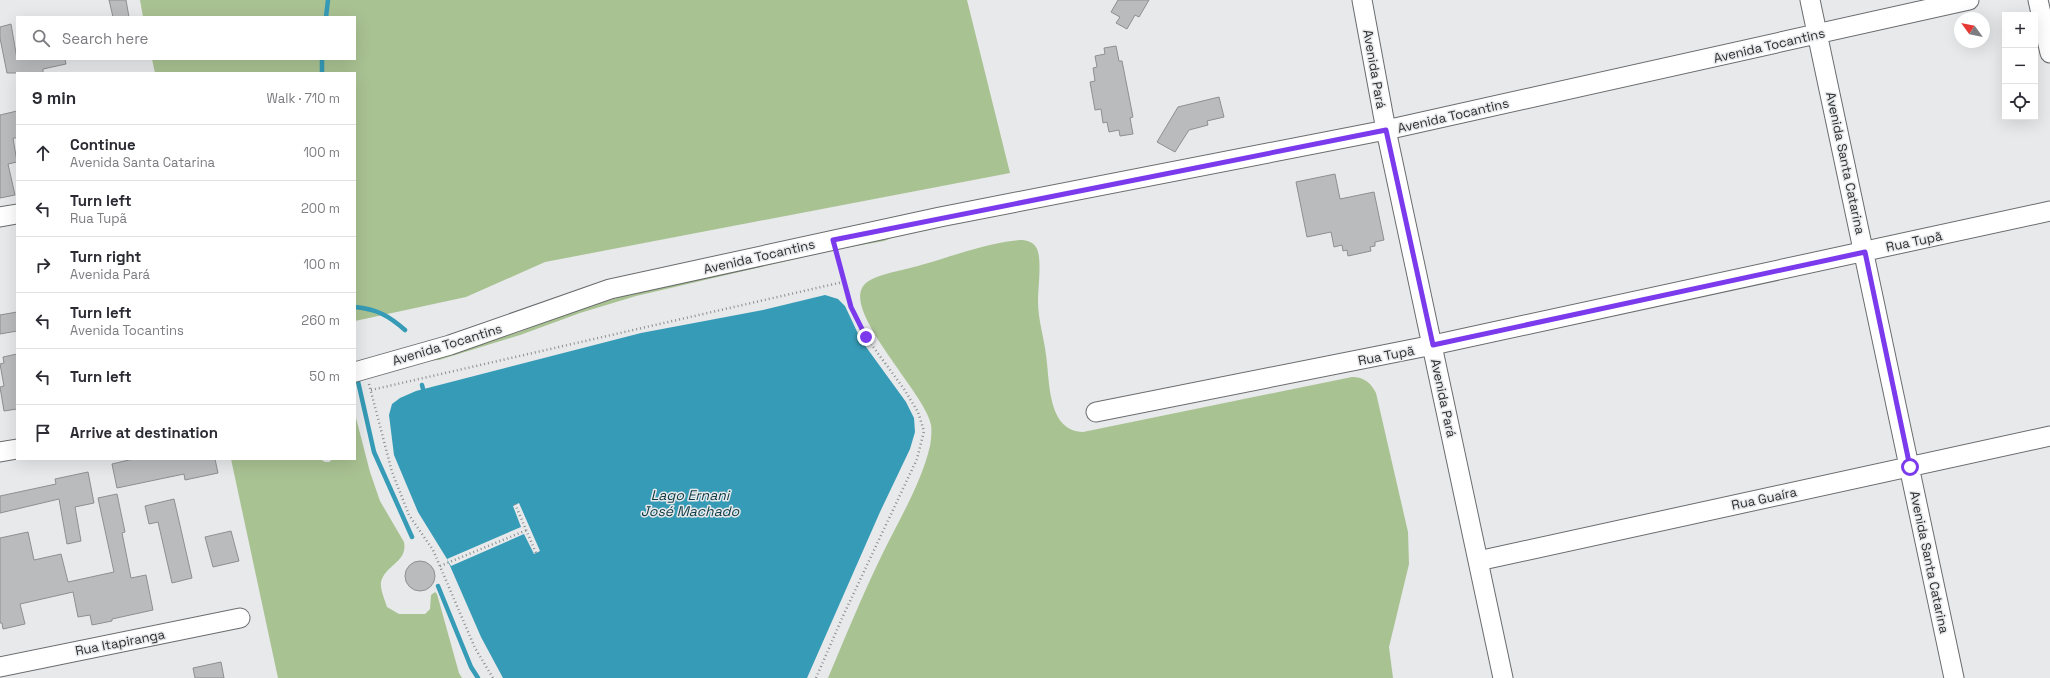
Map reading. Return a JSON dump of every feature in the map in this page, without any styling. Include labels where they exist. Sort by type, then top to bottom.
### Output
[{"type":"street","name":"Avenida Pará","points":[[1362,0],[1386,130],[1503,678]]},
{"type":"street","name":"Avenida Santa Catarina","points":[[1810,0],[1865,252],[1954,678]]},
{"type":"street","name":"Avenida Tocantins","points":[[360,371],[450,345],[610,289],[833,240],[1386,130],[1969,0]]},
{"type":"street","points":[[2038,0],[2050,53]]},
{"type":"street","name":"Rua Tupã","points":[[1096,412],[1433,345],[2050,211]]},
{"type":"street","points":[[0,217],[16,214]]},
{"type":"street","name":"Rua Guaíra","points":[[1478,561],[2050,436]]},
{"type":"street","points":[[0,452],[16,449]]},
{"type":"street","name":"Rua Itapiranga","points":[[0,667],[240,618]]},
{"type":"path","points":[[816,678],[846,609],[917,459],[924,431],[914,406],[866,337],[851,307],[843,282],[833,240]]},
{"type":"path","points":[[371,390],[843,282]]},
{"type":"path","points":[[360,371],[371,390],[392,472],[409,515],[433,550],[475,648],[493,678]]},
{"type":"path","points":[[515,504],[536,553]]},
{"type":"path","points":[[440,566],[526,530]]},
{"type":"green space","points":[[140,0],[967,0],[1010,173],[545,262],[466,297],[356,321],[356,72],[155,72],[152,60],[356,60],[356,16],[143,16]]},
{"type":"green space","points":[[904,233],[884,241],[839,249],[636,296],[580,313],[520,335],[439,360],[422,361],[519,332],[579,309],[634,293]]},
{"type":"green space","points":[[1020,240],[1032,243],[1037,249],[1040,267],[1038,308],[1052,403],[1063,423],[1071,429],[1083,432],[1352,377],[1364,379],[1372,386],[1376,393],[1408,532],[1409,564],[1389,647],[1393,678],[828,678],[873,574],[915,489],[926,461],[931,438],[931,425],[926,411],[916,394],[887,354],[864,314],[860,297],[864,285],[868,281],[890,273],[982,247]]},
{"type":"green space","points":[[356,418],[370,472],[380,501],[404,542],[403,554],[383,576],[381,582],[382,592],[387,607],[399,614],[425,614],[430,609],[431,595],[435,592],[437,594],[459,673],[462,678],[278,678],[231,460],[322,460],[329,462],[332,460],[356,460]]},
{"type":"water","name":"Lago Ernani José Machado","points":[[825,295],[838,299],[845,306],[861,340],[906,402],[914,418],[915,432],[910,449],[880,512],[807,678],[503,678],[481,637],[447,559],[418,512],[394,455],[389,415],[392,404],[400,398],[416,391],[641,333],[763,310]]},
{"type":"pier","points":[[519,503],[540,551],[534,554],[524,534],[451,566],[447,559],[521,527],[513,506]]},
{"type":"building","points":[[109,0],[126,0],[129,16],[113,16]]},
{"type":"building","points":[[1118,0],[1149,0],[1139,17],[1135,15],[1127,29],[1116,23],[1120,17],[1111,12]]},
{"type":"building","points":[[11,24],[16,60],[65,60],[66,64],[43,69],[43,72],[7,73],[0,38],[0,27]]},
{"type":"building","points":[[1116,46],[1119,61],[1122,61],[1133,117],[1130,118],[1133,134],[1120,136],[1119,130],[1109,132],[1107,122],[1103,123],[1101,109],[1095,110],[1090,82],[1095,81],[1093,68],[1097,67],[1095,56],[1105,54],[1104,48]]},
{"type":"building","points":[[1219,97],[1224,117],[1207,121],[1208,125],[1189,130],[1175,152],[1157,142],[1178,107]]},
{"type":"building","points":[[16,111],[16,138],[13,138],[16,162],[8,164],[15,195],[0,198],[0,115]]},
{"type":"building","points":[[1335,174],[1340,199],[1374,192],[1384,240],[1375,242],[1375,246],[1370,247],[1371,251],[1348,256],[1347,250],[1343,251],[1342,245],[1334,247],[1331,232],[1307,237],[1296,182]]},
{"type":"building","points":[[16,312],[16,331],[0,334],[0,315]]},
{"type":"building","points":[[16,354],[16,409],[4,411],[0,387],[4,386],[0,364],[4,363],[3,357]]},
{"type":"building","points":[[129,460],[215,460],[218,473],[185,480],[184,474],[117,488],[112,464]]},
{"type":"building","points":[[88,472],[94,503],[75,507],[81,541],[67,544],[59,499],[0,513],[0,496],[56,484],[55,479]]},
{"type":"building","points":[[117,494],[125,532],[122,533],[131,578],[146,575],[153,610],[92,625],[90,615],[78,617],[73,592],[20,604],[25,624],[3,629],[2,623],[0,623],[0,538],[28,532],[34,560],[61,554],[68,582],[114,572],[98,498]]},
{"type":"building","points":[[174,499],[192,578],[172,583],[158,522],[149,524],[145,506]]},
{"type":"building","points":[[231,531],[239,561],[213,567],[205,537]]},
{"type":"building","points":[[420,561],[426,562],[434,570],[434,582],[426,590],[420,591],[414,590],[406,582],[405,576],[406,570],[414,562]]},
{"type":"building","points":[[221,662],[224,678],[195,678],[193,668]]},
{"type":"waterway","points":[[326,16],[328,0]]},
{"type":"waterway","points":[[322,60],[322,72]]},
{"type":"waterway","points":[[356,307],[376,311],[394,321],[405,330]]},
{"type":"waterway","points":[[357,377],[374,452],[412,537]]},
{"type":"waterway","points":[[422,385],[423,389]]},
{"type":"waterway","points":[[438,586],[471,667],[478,678]]},
{"type":"route","points":[[866,337],[851,307],[843,282],[833,240],[940,217],[1386,130],[1433,345],[1865,252],[1910,467]]}]
